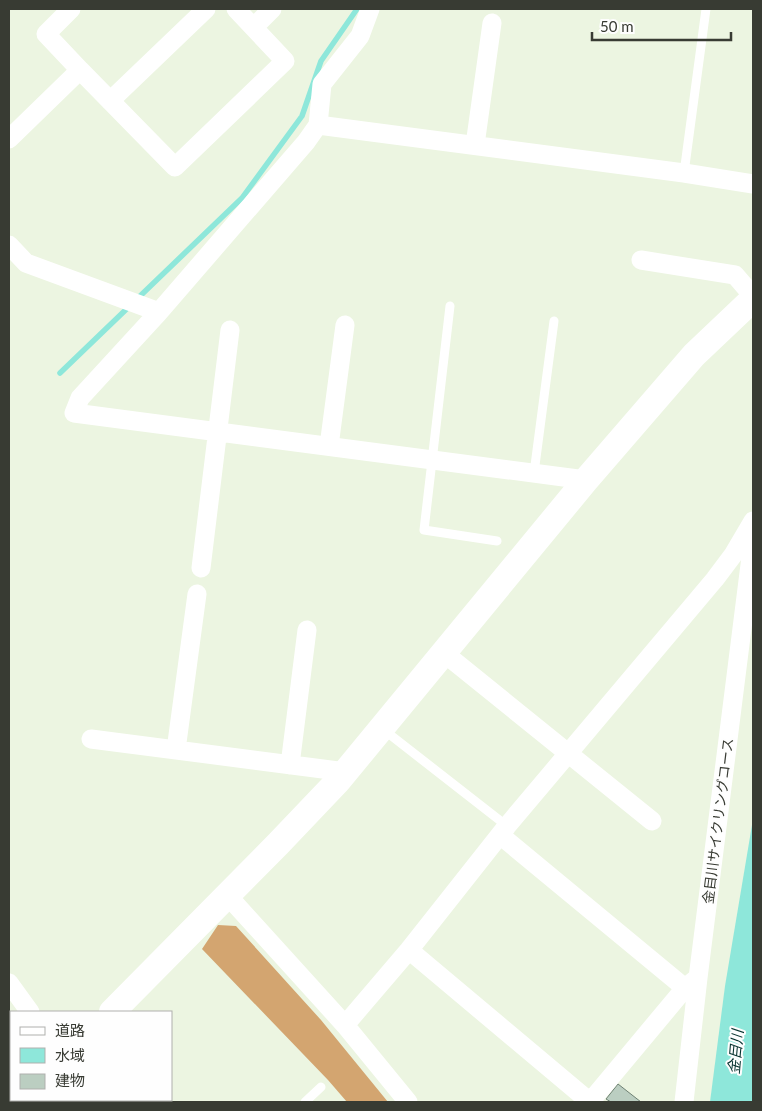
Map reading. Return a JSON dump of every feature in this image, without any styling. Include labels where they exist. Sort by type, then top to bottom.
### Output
[{"type":"street","points":[[71,9],[46,34],[175,167],[285,61],[236,9]]},
{"type":"street","points":[[110,100],[206,9]]},
{"type":"street","points":[[254,27],[272,9]]},
{"type":"street","points":[[370,9],[360,36],[322,84],[318,125],[306,142],[159,312],[80,398],[74,413],[586,480]]},
{"type":"street","points":[[475,145],[492,23]]},
{"type":"street","points":[[9,139],[80,70]]},
{"type":"street","points":[[318,125],[684,173],[753,184]]},
{"type":"street","points":[[9,245],[26,263],[159,312]]},
{"type":"street","points":[[113,1011],[228,896],[346,772],[586,480],[694,355],[753,297],[735,275],[641,260]]},
{"type":"street","points":[[329,446],[345,325]]},
{"type":"street","points":[[201,568],[230,330]]},
{"type":"street","points":[[346,1025],[409,950],[503,831],[715,579],[733,555],[753,521]]},
{"type":"street","name":"金目川サイクリングコース","points":[[684,1102],[691,983],[753,541]]},
{"type":"street","points":[[176,750],[197,594]]},
{"type":"street","points":[[290,765],[307,630]]},
{"type":"street","points":[[444,653],[652,821]]},
{"type":"street","points":[[91,740],[346,772]]},
{"type":"street","points":[[409,950],[590,1102],[691,983],[503,831]]},
{"type":"street","points":[[228,896],[346,1025],[408,1102]]},
{"type":"street","points":[[9,983],[29,1011]]},
{"type":"lane","points":[[684,173],[706,9]]},
{"type":"lane","points":[[450,306],[424,530],[496,541]]},
{"type":"lane","points":[[534,473],[554,321]]},
{"type":"lane","points":[[382,729],[503,831]]},
{"type":"lane","points":[[305,1102],[321,1087]]},
{"type":"shaded area","points":[[218,925],[236,926],[321,1020],[388,1102],[347,1102],[202,949]]},
{"type":"water","name":"金目川","points":[[753,819],[753,1102],[710,1102],[725,986]]},
{"type":"building","points":[[618,1084],[641,1102],[611,1102],[606,1099]]},
{"type":"waterway","points":[[60,373],[242,198],[302,116],[321,61],[357,9]]}]
